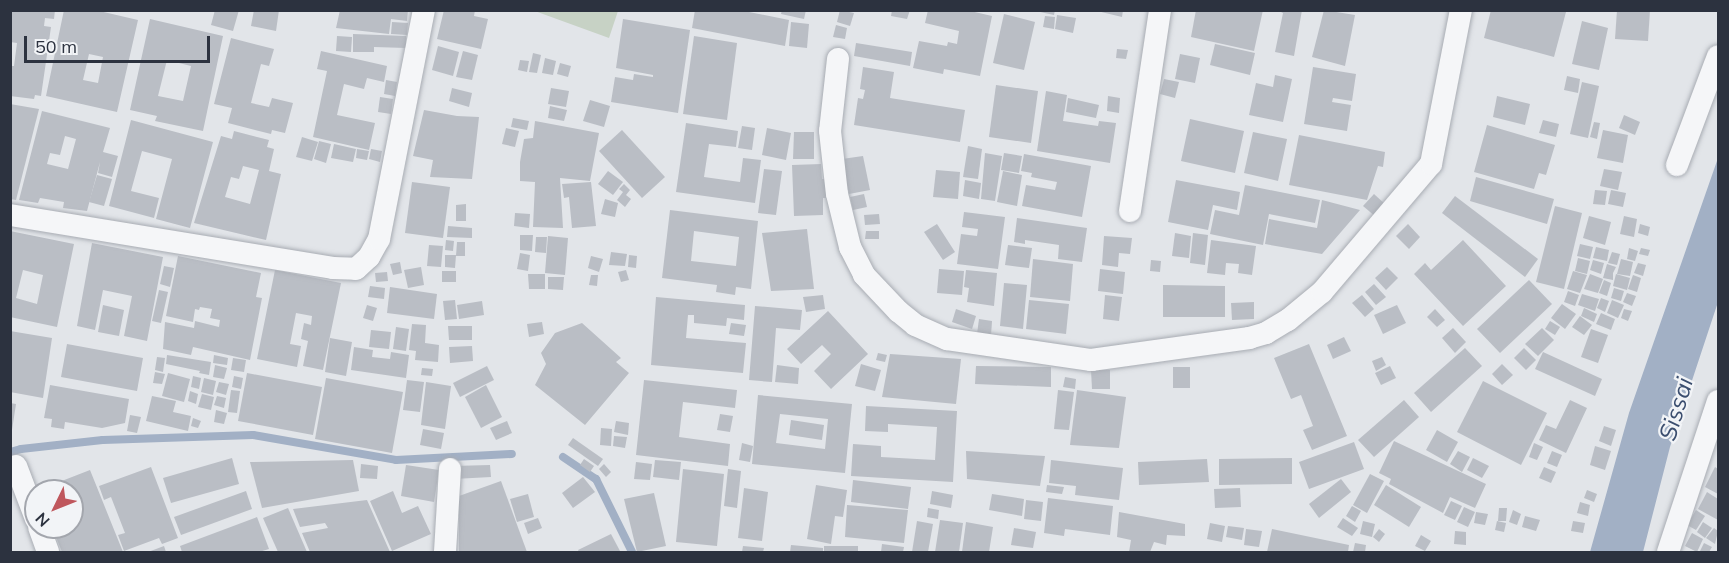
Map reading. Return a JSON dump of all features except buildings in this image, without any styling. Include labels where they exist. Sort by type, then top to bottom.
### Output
[{"type":"street","points":[[10,215],[333,268],[356,269],[369,257],[379,239],[424,10]]},
{"type":"street","points":[[1130,211],[1160,10]]},
{"type":"street","points":[[838,59],[830,131],[837,194],[850,247],[864,275],[898,311],[915,325],[947,339],[1091,360],[1249,338],[1266,333],[1288,320],[1322,292],[1431,164],[1461,10]]},
{"type":"street","points":[[1677,165],[1719,56]]},
{"type":"street","points":[[1668,552],[1719,401]]},
{"type":"street","points":[[16,466],[24,487]]},
{"type":"street","points":[[445,552],[450,469]]},
{"type":"shaded area","points":[[532,10],[618,10],[618,11],[609,38]]},
{"type":"water","name":"Sissai","points":[[1718,158],[1718,302],[1670,447],[1643,552],[1590,552],[1629,413]]},
{"type":"waterway","points":[[10,452],[103,440],[253,435],[396,460],[512,454]]},
{"type":"waterway","points":[[563,457],[596,479],[632,552]]}]
